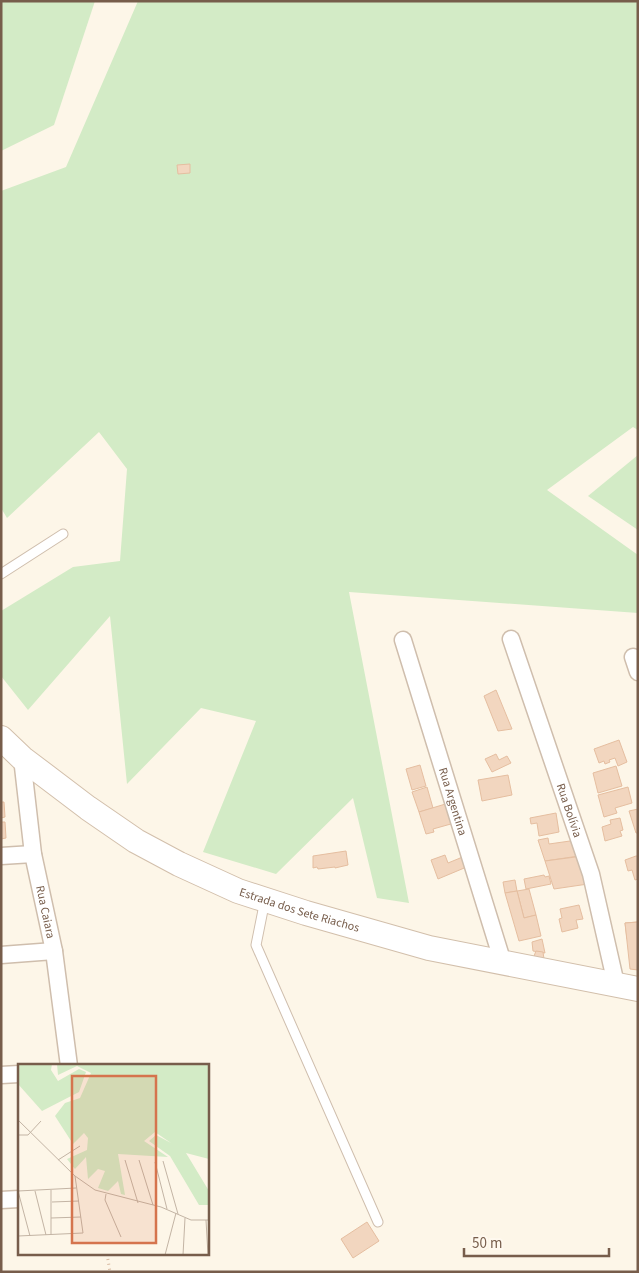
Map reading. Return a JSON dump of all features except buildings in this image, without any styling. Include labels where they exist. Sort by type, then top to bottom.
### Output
[{"type":"street","name":"Rua Bolívia","points":[[511,639],[591,874],[627,987]]},
{"type":"street","name":"Rua Argentina","points":[[403,640],[503,962]]},
{"type":"street","name":"Estrada dos Sete Riachos","points":[[1,738],[22,758],[88,808],[136,841],[179,864],[238,891],[316,916],[429,948],[627,987]]},
{"type":"street","name":"Rua Caiara","points":[[22,758],[33,854],[54,951],[70,1064]]},
{"type":"street","points":[[1,856],[33,854]]},
{"type":"street","points":[[1,955],[54,951]]},
{"type":"street","points":[[1,1075],[18,1074]]},
{"type":"street","points":[[1,1200],[18,1200]]},
{"type":"lane","points":[[1,574],[63,534]]},
{"type":"lane","points":[[265,900],[256,944],[378,1222]]},
{"type":"path","points":[[107,1256],[110,1272]]},
{"type":"green space","points":[[1,1],[95,1],[54,125],[1,151]]},
{"type":"green space","points":[[138,1],[638,1],[638,430],[633,427],[547,490],[638,555],[638,613],[349,592],[409,903],[377,898],[353,798],[276,874],[203,852],[256,721],[201,708],[127,784],[110,616],[28,710],[1,676],[1,611],[73,567],[120,561],[127,469],[99,432],[7,518],[1,508],[1,191],[66,167]]},
{"type":"green space","points":[[638,455],[638,530],[588,496]]}]
